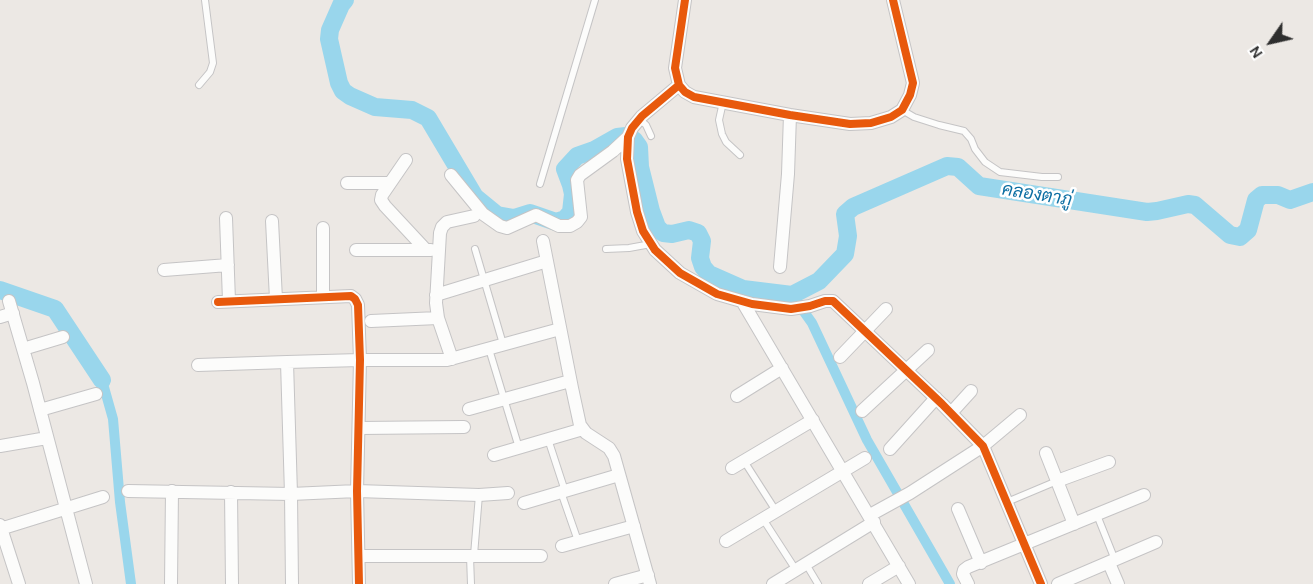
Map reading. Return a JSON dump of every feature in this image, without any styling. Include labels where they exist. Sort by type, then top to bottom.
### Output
[{"type":"street","points":[[685,0],[675,68],[680,85],[685,92],[694,97],[850,124],[872,123],[891,117],[902,110],[910,95],[913,83],[893,0]]},
{"type":"street","points":[[451,175],[483,213],[501,226],[507,228],[536,215],[560,226],[570,226],[578,222],[581,217],[577,180],[580,175],[613,151],[628,137],[639,119],[680,85]]},
{"type":"street","points":[[780,267],[788,174],[790,115]]},
{"type":"street","points":[[628,137],[627,159],[637,212],[643,231],[655,250],[680,273],[717,294],[752,304],[791,309],[833,301],[906,369],[983,446],[1041,584]]},
{"type":"street","points":[[406,160],[382,195],[381,201],[432,250]]},
{"type":"street","points":[[347,183],[390,183]]},
{"type":"street","points":[[453,359],[435,303],[432,250],[442,227],[447,222],[474,216]]},
{"type":"street","points":[[226,218],[228,265],[224,301],[351,296],[358,305],[360,360],[357,491],[359,584]]},
{"type":"street","points":[[272,221],[276,299]]},
{"type":"street","points":[[323,228],[323,297]]},
{"type":"street","points":[[543,241],[580,425],[586,433],[609,448],[614,456],[649,580],[615,584]]},
{"type":"street","points":[[356,250],[432,250]]},
{"type":"street","points":[[436,295],[547,261]]},
{"type":"street","points":[[164,270],[228,265]]},
{"type":"street","points":[[742,301],[909,584]]},
{"type":"street","points":[[0,317],[11,307],[86,584]]},
{"type":"street","points":[[840,357],[886,309]]},
{"type":"street","points":[[371,321],[438,318]]},
{"type":"street","points":[[198,365],[447,360],[560,328]]},
{"type":"street","points":[[23,349],[63,337]]},
{"type":"street","points":[[862,411],[928,350]]},
{"type":"street","points":[[287,362],[292,584]]},
{"type":"street","points":[[737,396],[782,368]]},
{"type":"street","points":[[469,409],[570,381]]},
{"type":"street","points":[[951,413],[971,391]]},
{"type":"street","points":[[40,410],[96,394]]},
{"type":"street","points":[[890,449],[936,398]]},
{"type":"street","points":[[773,584],[983,446],[1020,415]]},
{"type":"street","points":[[732,468],[813,420]]},
{"type":"street","points":[[359,428],[464,427]]},
{"type":"street","points":[[494,455],[583,429]]},
{"type":"street","points":[[0,446],[47,438]]},
{"type":"street","points":[[1046,453],[1074,524]]},
{"type":"street","points":[[726,541],[864,458]]},
{"type":"street","points":[[1057,481],[1108,462]]},
{"type":"street","points":[[524,503],[619,475]]},
{"type":"street","points":[[128,491],[291,494],[357,491],[478,495],[508,493]]},
{"type":"street","points":[[171,584],[172,491]]},
{"type":"street","points":[[231,492],[231,584]]},
{"type":"street","points":[[968,584],[963,574],[968,567],[1144,495]]},
{"type":"street","points":[[19,584],[0,528],[103,497]]},
{"type":"street","points":[[958,509],[981,562]]},
{"type":"street","points":[[562,546],[633,526]]},
{"type":"street","points":[[1058,584],[1156,542]]},
{"type":"street","points":[[359,556],[541,556]]},
{"type":"street","points":[[1112,562],[1118,584]]},
{"type":"street","points":[[869,584],[899,566]]},
{"type":"lane","points":[[200,85],[210,72],[213,63],[205,0]]},
{"type":"lane","points":[[540,184],[595,0]]},
{"type":"lane","points":[[723,102],[719,120],[722,134],[726,142],[740,155]]},
{"type":"lane","points":[[902,110],[914,117],[964,131],[985,162],[1000,172],[1058,177]]},
{"type":"lane","points":[[639,119],[646,125],[651,136]]},
{"type":"lane","points":[[606,249],[651,244]]},
{"type":"lane","points":[[475,249],[503,345]]},
{"type":"lane","points":[[489,349],[519,448]]},
{"type":"lane","points":[[548,439],[578,541]]},
{"type":"lane","points":[[744,460],[776,511]]},
{"type":"lane","points":[[1007,502],[1057,481]]},
{"type":"lane","points":[[471,584],[478,495]]},
{"type":"lane","points":[[1096,515],[1112,562]]},
{"type":"lane","points":[[763,519],[801,567],[818,584]]},
{"type":"waterway","name":"คลองตาภู่","points":[[345,0],[330,30],[329,39],[343,91],[375,107],[412,110],[428,118],[475,197],[497,215],[514,218],[530,213],[556,222],[565,219],[571,212],[573,194],[565,169],[577,156],[594,150],[617,137],[626,136],[634,140],[639,147],[640,167],[657,227],[663,233],[672,234],[689,230],[698,233],[702,241],[700,258],[703,267],[709,274],[743,289],[792,295],[819,281],[845,254],[848,236],[845,214],[853,207],[947,166],[958,167],[979,186],[1147,212],[1188,204],[1195,205],[1230,235],[1240,237],[1248,230],[1256,200],[1262,195],[1278,195],[1290,200],[1313,192]]},
{"type":"waterway","points":[[0,290],[55,309],[102,380]]},
{"type":"waterway","points":[[792,295],[812,323],[867,440],[950,584]]},
{"type":"waterway","points":[[102,380],[113,419],[120,502],[131,584]]},
{"type":"cycle path","points":[[685,0],[675,68],[679,85],[685,92],[694,97],[850,124],[871,123],[891,117],[902,110],[910,95],[913,83],[893,0]]},
{"type":"cycle path","points":[[679,85],[642,116],[628,137],[627,159],[637,212],[643,231],[655,250],[680,273],[717,294],[752,304],[791,309],[833,301],[983,446],[1041,584]]},
{"type":"cycle path","points":[[218,302],[351,296],[355,299],[358,305],[360,360],[357,491],[359,584]]}]
